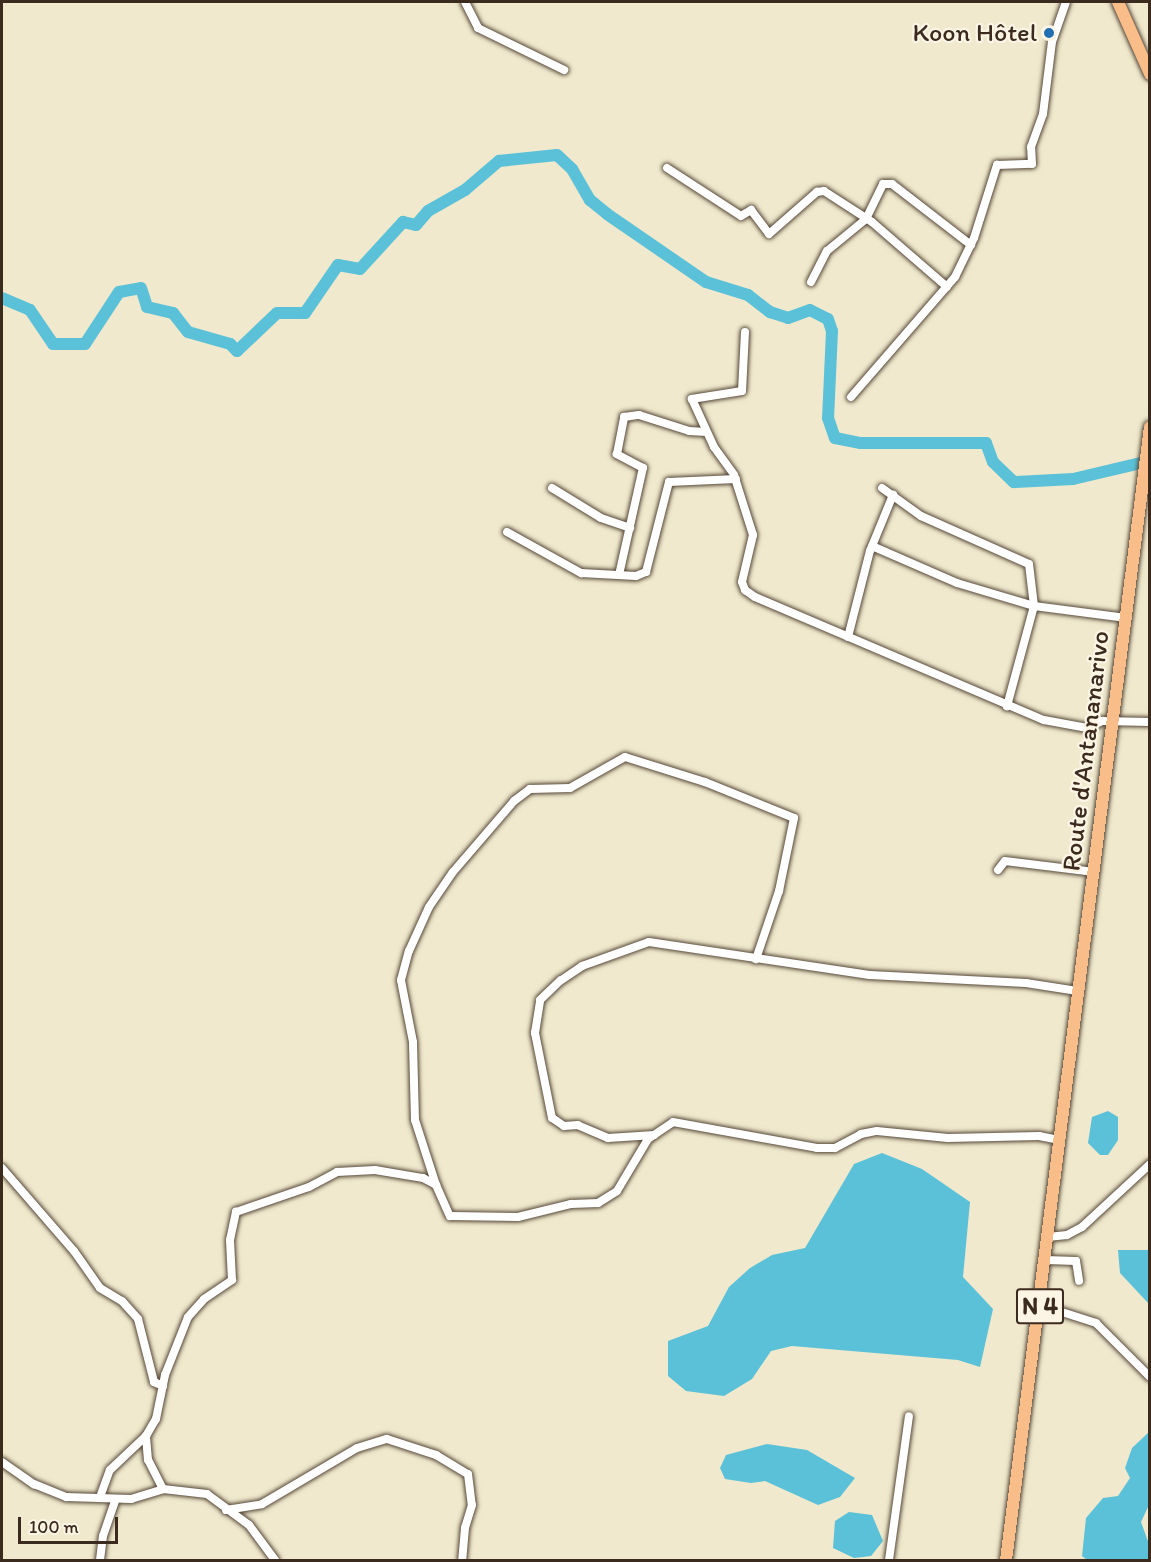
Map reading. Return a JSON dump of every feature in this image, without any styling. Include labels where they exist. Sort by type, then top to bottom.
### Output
[{"type":"main road","points":[[1118,2],[1149,74]]},
{"type":"main road","name":"Route d'Antananarivo","points":[[1059,1140],[1149,427]]},
{"type":"main road","name":"N 4","points":[[1006,1560],[1046,1260],[1059,1140]]},
{"type":"street","points":[[465,2],[478,28],[564,70]]},
{"type":"street","points":[[851,397],[947,287],[971,245],[997,165],[1032,164],[1031,147],[1043,114],[1052,42],[1066,2]]},
{"type":"street","points":[[667,168],[741,216],[751,210],[769,234],[817,192],[824,191],[866,219],[947,287]]},
{"type":"street","points":[[811,282],[827,251],[866,219],[883,184],[892,184],[971,245]]},
{"type":"street","points":[[746,332],[742,391],[692,399],[706,432],[736,479],[753,535],[742,582],[745,590],[1008,706],[1065,726],[1087,728],[1111,720],[1149,722]]},
{"type":"street","points":[[619,575],[643,468],[617,454],[624,417],[639,415],[689,431],[706,432]]},
{"type":"street","points":[[507,532],[581,573],[619,575],[646,572],[669,482],[736,479]]},
{"type":"street","points":[[552,488],[601,518],[630,528]]},
{"type":"street","points":[[882,488],[944,528],[1029,564],[1034,606],[1008,706]]},
{"type":"street","points":[[848,637],[872,546],[892,495]]},
{"type":"street","points":[[872,546],[957,583],[1034,606],[1126,618]]},
{"type":"street","points":[[756,959],[779,891],[794,819],[705,782],[625,757],[570,788],[530,789],[514,801],[453,872],[429,907],[409,951],[401,980],[413,1042],[415,1120],[436,1185],[450,1216],[518,1217],[571,1204],[598,1203],[617,1191],[654,1135],[673,1122],[818,1148],[835,1148],[861,1134],[878,1131],[948,1138],[1039,1136],[1059,1140]]},
{"type":"street","points":[[998,870],[1005,861],[1094,872]]},
{"type":"street","points":[[654,1135],[608,1138],[578,1125],[564,1126],[552,1118],[535,1033],[540,1000],[582,966],[649,942],[677,943],[709,952],[870,975],[1026,983],[1077,991]]},
{"type":"street","points":[[1048,1237],[1067,1235],[1082,1227],[1149,1164]]},
{"type":"street","points":[[2,1168],[74,1251],[100,1287],[122,1300],[138,1319],[154,1382],[163,1386]]},
{"type":"street","points":[[100,1497],[110,1470],[146,1436],[156,1419],[163,1386],[188,1317],[204,1299],[232,1280],[230,1240],[236,1212],[309,1187],[337,1172],[399,1173],[436,1185]]},
{"type":"street","points":[[1046,1260],[1076,1261],[1079,1281]]},
{"type":"street","points":[[1040,1305],[1096,1323],[1149,1377]]},
{"type":"street","points":[[889,1560],[909,1416]]},
{"type":"street","points":[[146,1436],[148,1460],[163,1489]]},
{"type":"street","points":[[226,1510],[262,1504],[357,1448],[387,1439],[436,1455],[468,1474],[472,1505],[465,1528],[462,1560]]},
{"type":"street","points":[[2,1462],[34,1484],[66,1497],[131,1499],[163,1489],[207,1494],[249,1525],[275,1560]]},
{"type":"street","points":[[100,1560],[103,1536],[116,1499]]},
{"type":"water","points":[[1108,1111],[1118,1117],[1118,1140],[1108,1155],[1100,1155],[1088,1143],[1092,1117]]},
{"type":"water","points":[[882,1153],[922,1169],[970,1202],[963,1277],[993,1309],[980,1367],[958,1360],[792,1346],[771,1351],[752,1379],[724,1396],[686,1391],[668,1376],[668,1341],[708,1326],[729,1287],[750,1268],[772,1255],[805,1248],[854,1164]]},
{"type":"water","points":[[1118,1250],[1149,1250],[1149,1304],[1120,1273]]},
{"type":"water","points":[[1149,1432],[1149,1505],[1141,1522],[1149,1544],[1149,1560],[1087,1560],[1082,1556],[1086,1518],[1103,1498],[1118,1496],[1130,1478],[1125,1468],[1132,1448]]},
{"type":"water","points":[[767,1444],[807,1450],[855,1478],[840,1497],[818,1505],[765,1481],[751,1483],[725,1479],[720,1468],[726,1455]]},
{"type":"water","points":[[849,1512],[872,1515],[883,1541],[871,1556],[854,1558],[833,1548],[835,1521]]},
{"type":"waterway","points":[[2,298],[30,310],[53,344],[85,344],[119,292],[141,288],[147,307],[173,313],[188,332],[230,344],[237,351],[277,313],[305,313],[338,265],[360,269],[403,222],[416,225],[428,211],[465,190],[499,161],[557,155],[572,169],[590,200],[706,282],[748,295],[770,312],[788,318],[810,310],[828,319],[832,331],[828,418],[835,438],[860,443],[986,443],[993,462],[1014,482],[1073,479],[1150,461]]},
{"type":"place","name":"Koon Hôtel","points":[[1049,33]]}]
